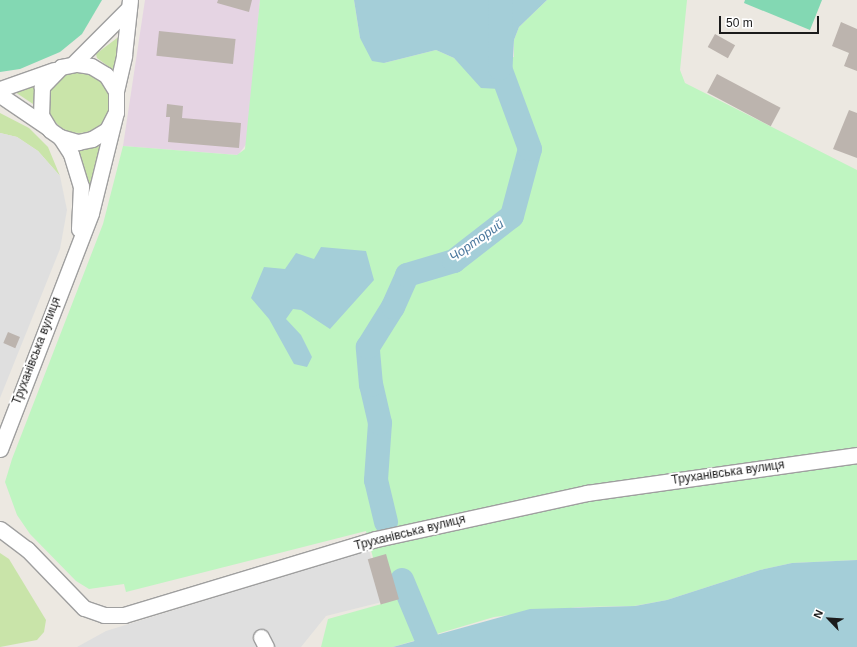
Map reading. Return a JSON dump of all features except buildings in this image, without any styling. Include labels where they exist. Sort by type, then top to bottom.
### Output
[{"type":"street","points":[[130,4],[124,55],[116,91],[116,112],[106,130],[92,139],[78,142],[55,134],[39,106],[42,87],[67,66],[130,4]]},
{"type":"street","points":[[0,89],[67,66],[91,66],[101,72],[116,91]]},
{"type":"street","name":"Труханівська вулиця","points":[[0,94],[55,134],[71,154],[81,186],[82,216],[75,254]]},
{"type":"street","name":"Труханівська вулиця","points":[[0,449],[75,254],[105,167],[116,112]]},
{"type":"street","name":"Труханівська вулиця","points":[[0,529],[27,549],[84,608],[104,615],[124,615],[363,544],[587,494],[857,455]]},
{"type":"shaded area","points":[[145,0],[260,0],[248,142],[238,155],[123,146]]},
{"type":"shaded area","points":[[0,133],[17,137],[38,151],[60,176],[67,210],[60,249],[0,398]]},
{"type":"shaded area","points":[[369,550],[382,602],[326,616],[301,647],[77,647],[106,631]]},
{"type":"green space","points":[[0,0],[102,0],[82,34],[60,52],[20,69],[0,72]]},
{"type":"green space","points":[[260,0],[354,0],[360,38],[384,63],[436,50],[454,58],[468,72],[514,57],[514,40],[519,27],[547,0],[687,0],[680,70],[685,83],[857,170],[857,560],[792,563],[760,570],[667,600],[634,606],[579,607],[494,617],[393,647],[321,647],[328,619],[385,603],[366,531],[126,592],[124,584],[89,589],[76,581],[30,534],[17,515],[5,482],[12,459],[103,224],[123,146],[237,155],[245,149]]},
{"type":"green space","points":[[745,0],[822,0],[810,30],[744,3]]},
{"type":"green space","points":[[121,35],[117,66],[113,70],[97,58],[96,54]]},
{"type":"green space","points":[[79,71],[91,73],[101,80],[108,90],[110,102],[108,114],[101,124],[91,131],[79,133],[67,131],[57,124],[50,114],[48,102],[50,90],[57,80],[67,73]]},
{"type":"green space","points":[[36,86],[33,104],[15,92]]},
{"type":"green space","points":[[0,113],[29,128],[48,147],[60,176],[38,151],[17,137],[0,133]]},
{"type":"green space","points":[[98,145],[100,149],[90,184],[86,182],[76,153],[78,148]]},
{"type":"green space","points":[[0,553],[9,559],[46,620],[44,632],[37,640],[0,647]]},
{"type":"water","points":[[354,0],[547,0],[519,27],[514,40],[512,77],[500,89],[481,88],[454,58],[436,50],[384,63],[372,61],[360,38]]},
{"type":"water","points":[[321,247],[366,251],[374,280],[330,329],[301,310],[293,309],[286,319],[301,335],[312,357],[307,367],[294,364],[269,319],[251,298],[264,267],[285,269],[296,253],[314,259]]},
{"type":"water","points":[[857,560],[857,647],[393,647],[530,609],[635,606],[667,600],[760,570],[792,563]]},
{"type":"waterway","name":"Чорторий","points":[[386,522],[376,480],[380,423],[371,385],[368,347],[393,307],[407,275],[454,261],[512,216],[530,149],[500,68],[501,0]]},
{"type":"waterway","name":"Чорторий","points":[[402,580],[430,647]]}]
